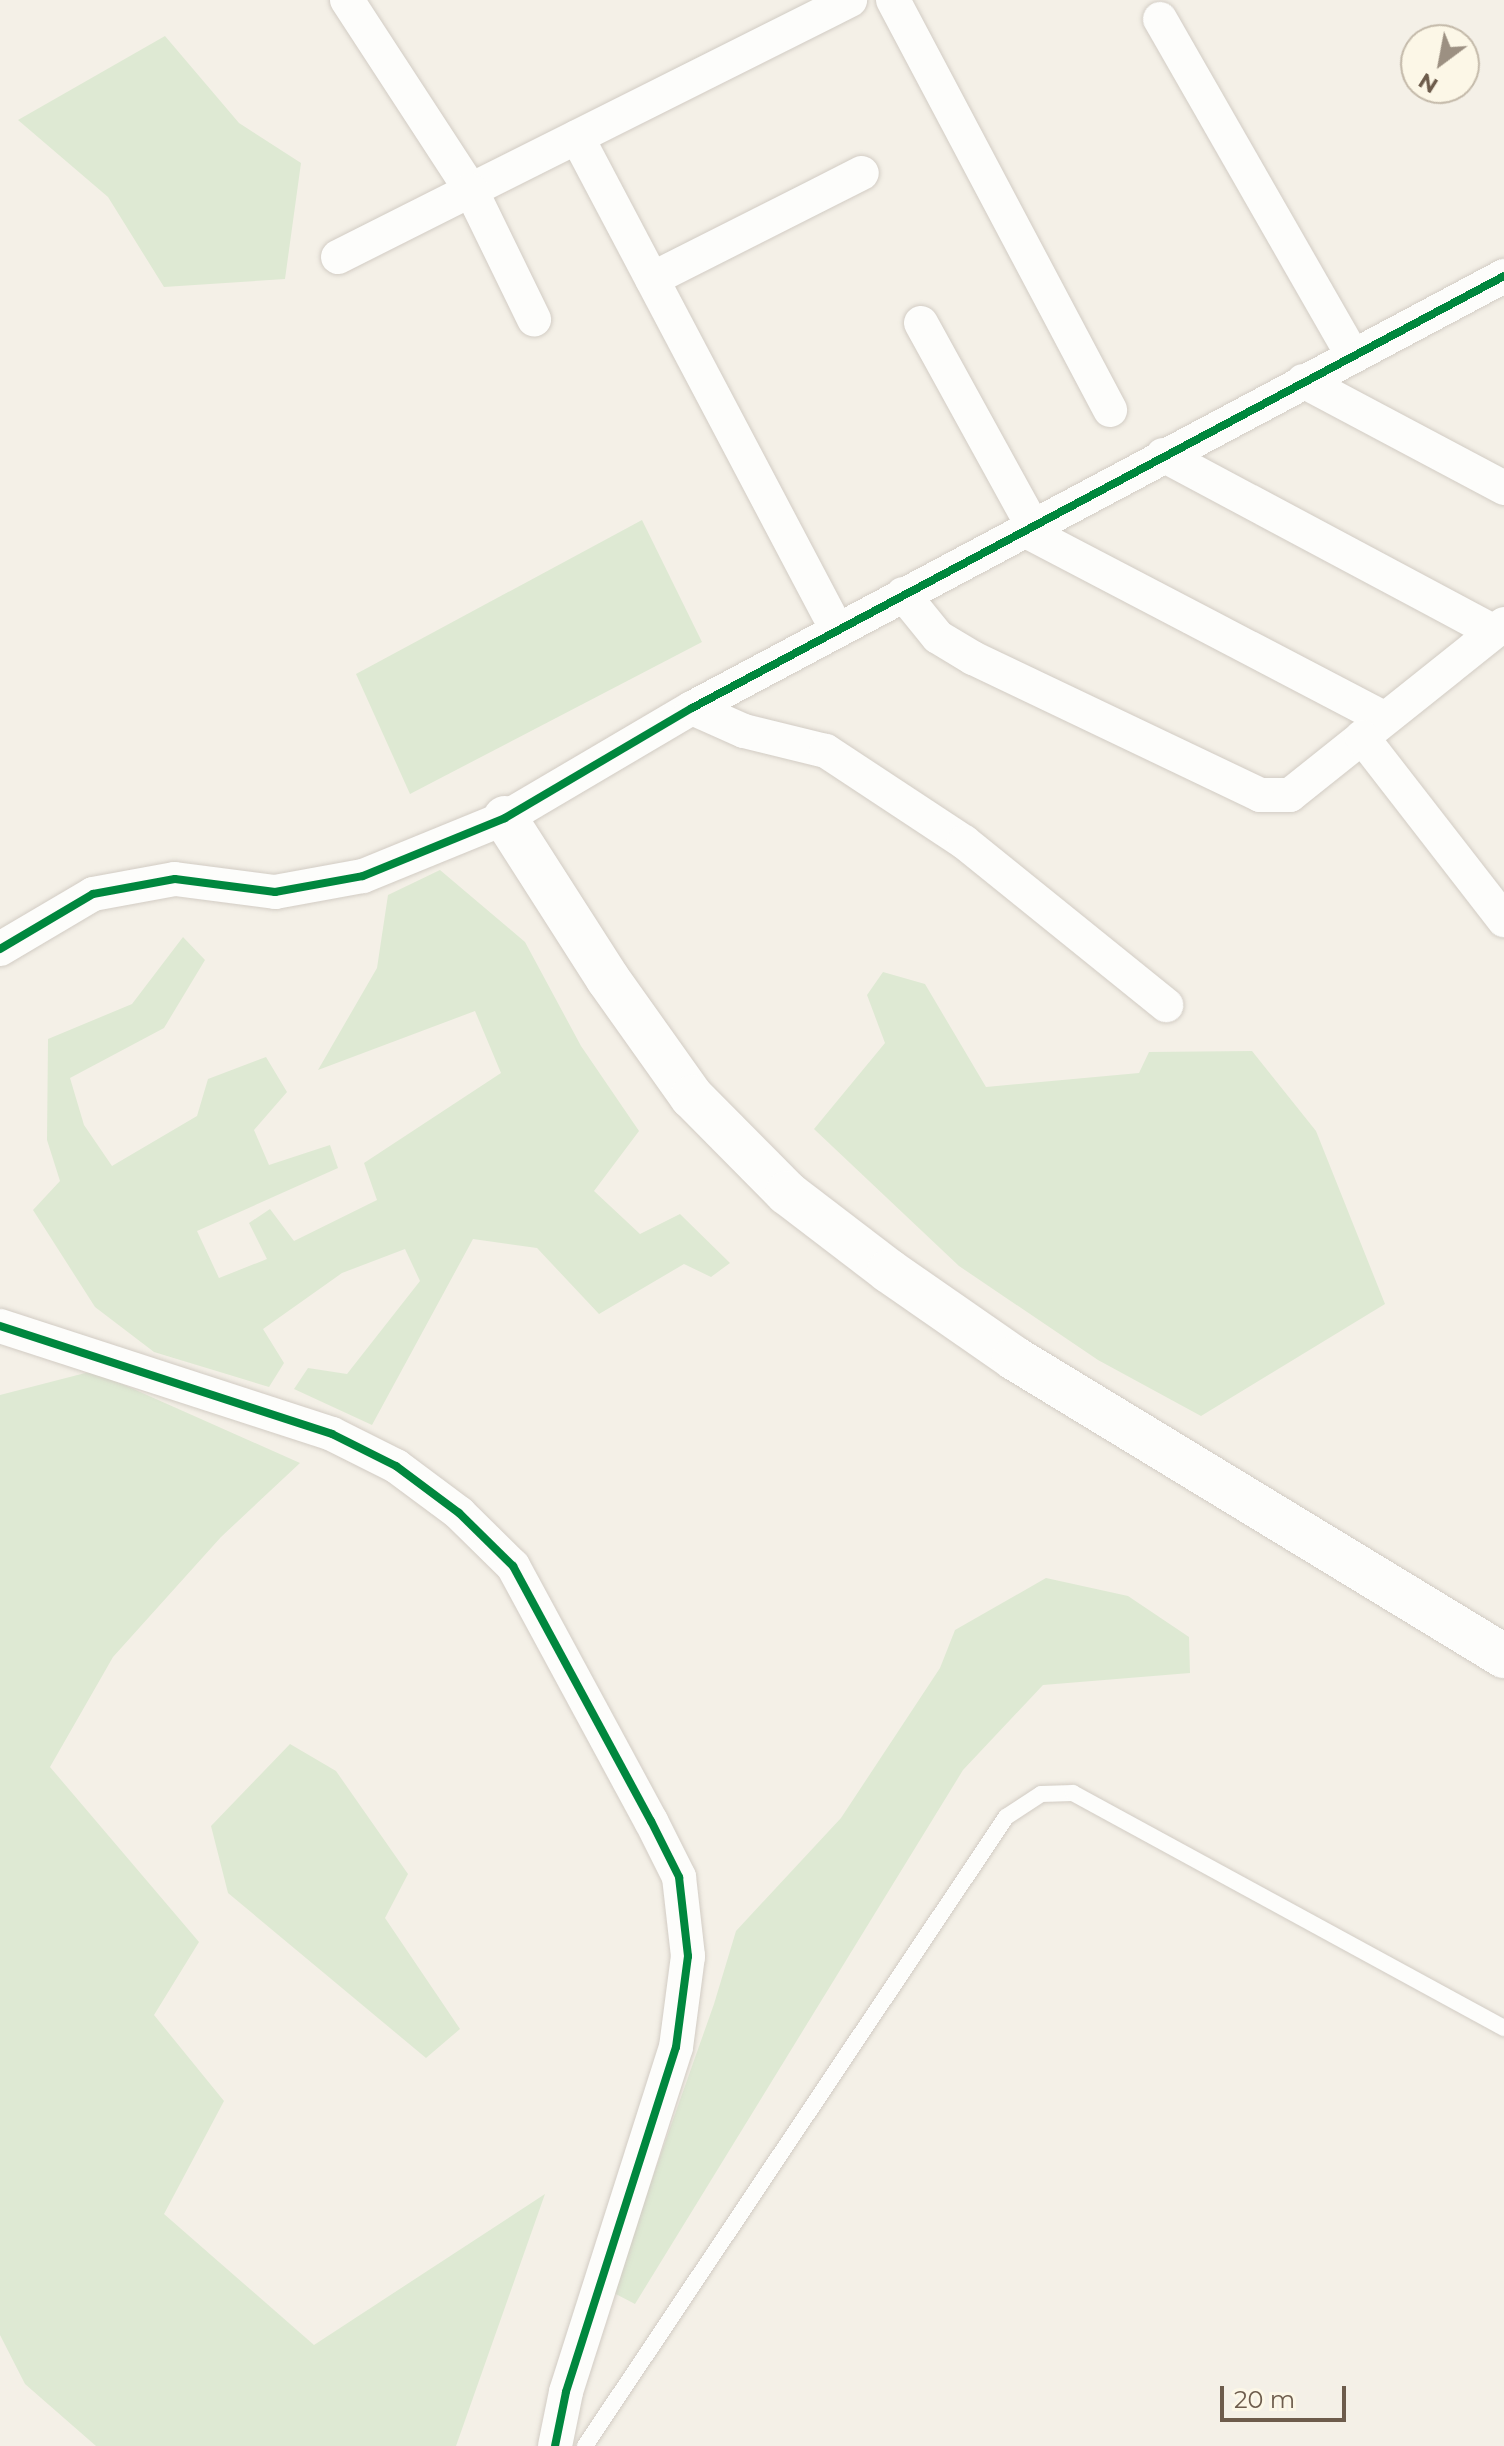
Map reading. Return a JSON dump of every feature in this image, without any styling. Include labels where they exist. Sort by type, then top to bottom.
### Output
[{"type":"street","points":[[347,0],[471,190],[534,319]]},
{"type":"street","points":[[338,257],[850,0]]},
{"type":"street","points":[[893,0],[1110,410]]},
{"type":"street","points":[[1160,19],[1352,354]]},
{"type":"street","points":[[577,137],[837,630]]},
{"type":"street","points":[[652,279],[862,173]]},
{"type":"street","points":[[0,949],[93,894],[175,879],[275,892],[363,876],[505,818],[692,708],[1352,354],[1504,276]]},
{"type":"street","points":[[921,323],[1028,528],[1373,728],[1504,920]]},
{"type":"street","points":[[1303,381],[1504,488]]},
{"type":"street","points":[[903,594],[938,637],[973,658],[1260,795],[1290,795],[1499,628],[1163,455]]},
{"type":"street","points":[[692,708],[744,731],[826,751],[964,842],[1166,1005]]},
{"type":"street","points":[[505,818],[608,979],[692,1097],[787,1193],[889,1271],[1014,1358],[1504,1656]]},
{"type":"street","points":[[0,1326],[332,1434],[396,1466],[459,1513],[513,1566],[679,1877],[688,1956],[676,2047],[566,2392],[555,2446]]},
{"type":"lane","points":[[585,2446],[1006,1817],[1041,1794],[1073,1793],[1504,2028]]},
{"type":"green space","points":[[165,36],[239,123],[301,163],[285,279],[164,287],[108,197],[18,120]]},
{"type":"green space","points":[[642,520],[702,642],[410,794],[356,674]]},
{"type":"green space","points":[[440,870],[525,942],[581,1046],[639,1131],[594,1191],[640,1234],[680,1214],[730,1263],[711,1277],[684,1264],[599,1314],[537,1248],[473,1239],[372,1425],[294,1389],[308,1368],[347,1374],[420,1281],[405,1249],[342,1273],[263,1329],[284,1363],[269,1387],[154,1352],[95,1307],[33,1210],[60,1181],[47,1140],[48,1039],[132,1004],[183,937],[205,960],[164,1028],[70,1078],[84,1125],[112,1166],[197,1116],[208,1079],[266,1057],[287,1092],[254,1130],[269,1165],[330,1145],[338,1168],[197,1231],[219,1278],[267,1259],[249,1223],[270,1209],[294,1241],[377,1200],[364,1163],[501,1073],[475,1011],[318,1070],[377,968],[388,895]]},
{"type":"green space","points":[[883,972],[925,984],[986,1087],[1139,1073],[1149,1052],[1252,1051],[1316,1131],[1385,1304],[1201,1416],[1098,1360],[959,1266],[814,1129],[885,1043],[867,995]]},
{"type":"green space","points":[[93,1371],[300,1463],[221,1537],[113,1657],[50,1767],[199,1942],[154,2015],[224,2101],[164,2214],[314,2345],[545,2194],[456,2446],[96,2446],[25,2384],[0,2335],[0,1395]]},
{"type":"green space","points":[[1046,1578],[1128,1596],[1189,1637],[1190,1673],[1043,1685],[963,1770],[635,2304],[612,2292],[714,2004],[736,1931],[841,1818],[940,1668],[955,1630]]},
{"type":"green space","points":[[290,1744],[336,1771],[408,1874],[385,1918],[460,2029],[426,2058],[228,1893],[211,1826]]},
{"type":"cycle path","points":[[0,949],[93,894],[175,879],[275,892],[363,876],[505,818],[692,708],[1504,276]]},
{"type":"cycle path","points":[[0,1326],[332,1434],[396,1466],[459,1513],[513,1566],[679,1877],[688,1956],[676,2047],[566,2392],[555,2446]]}]
